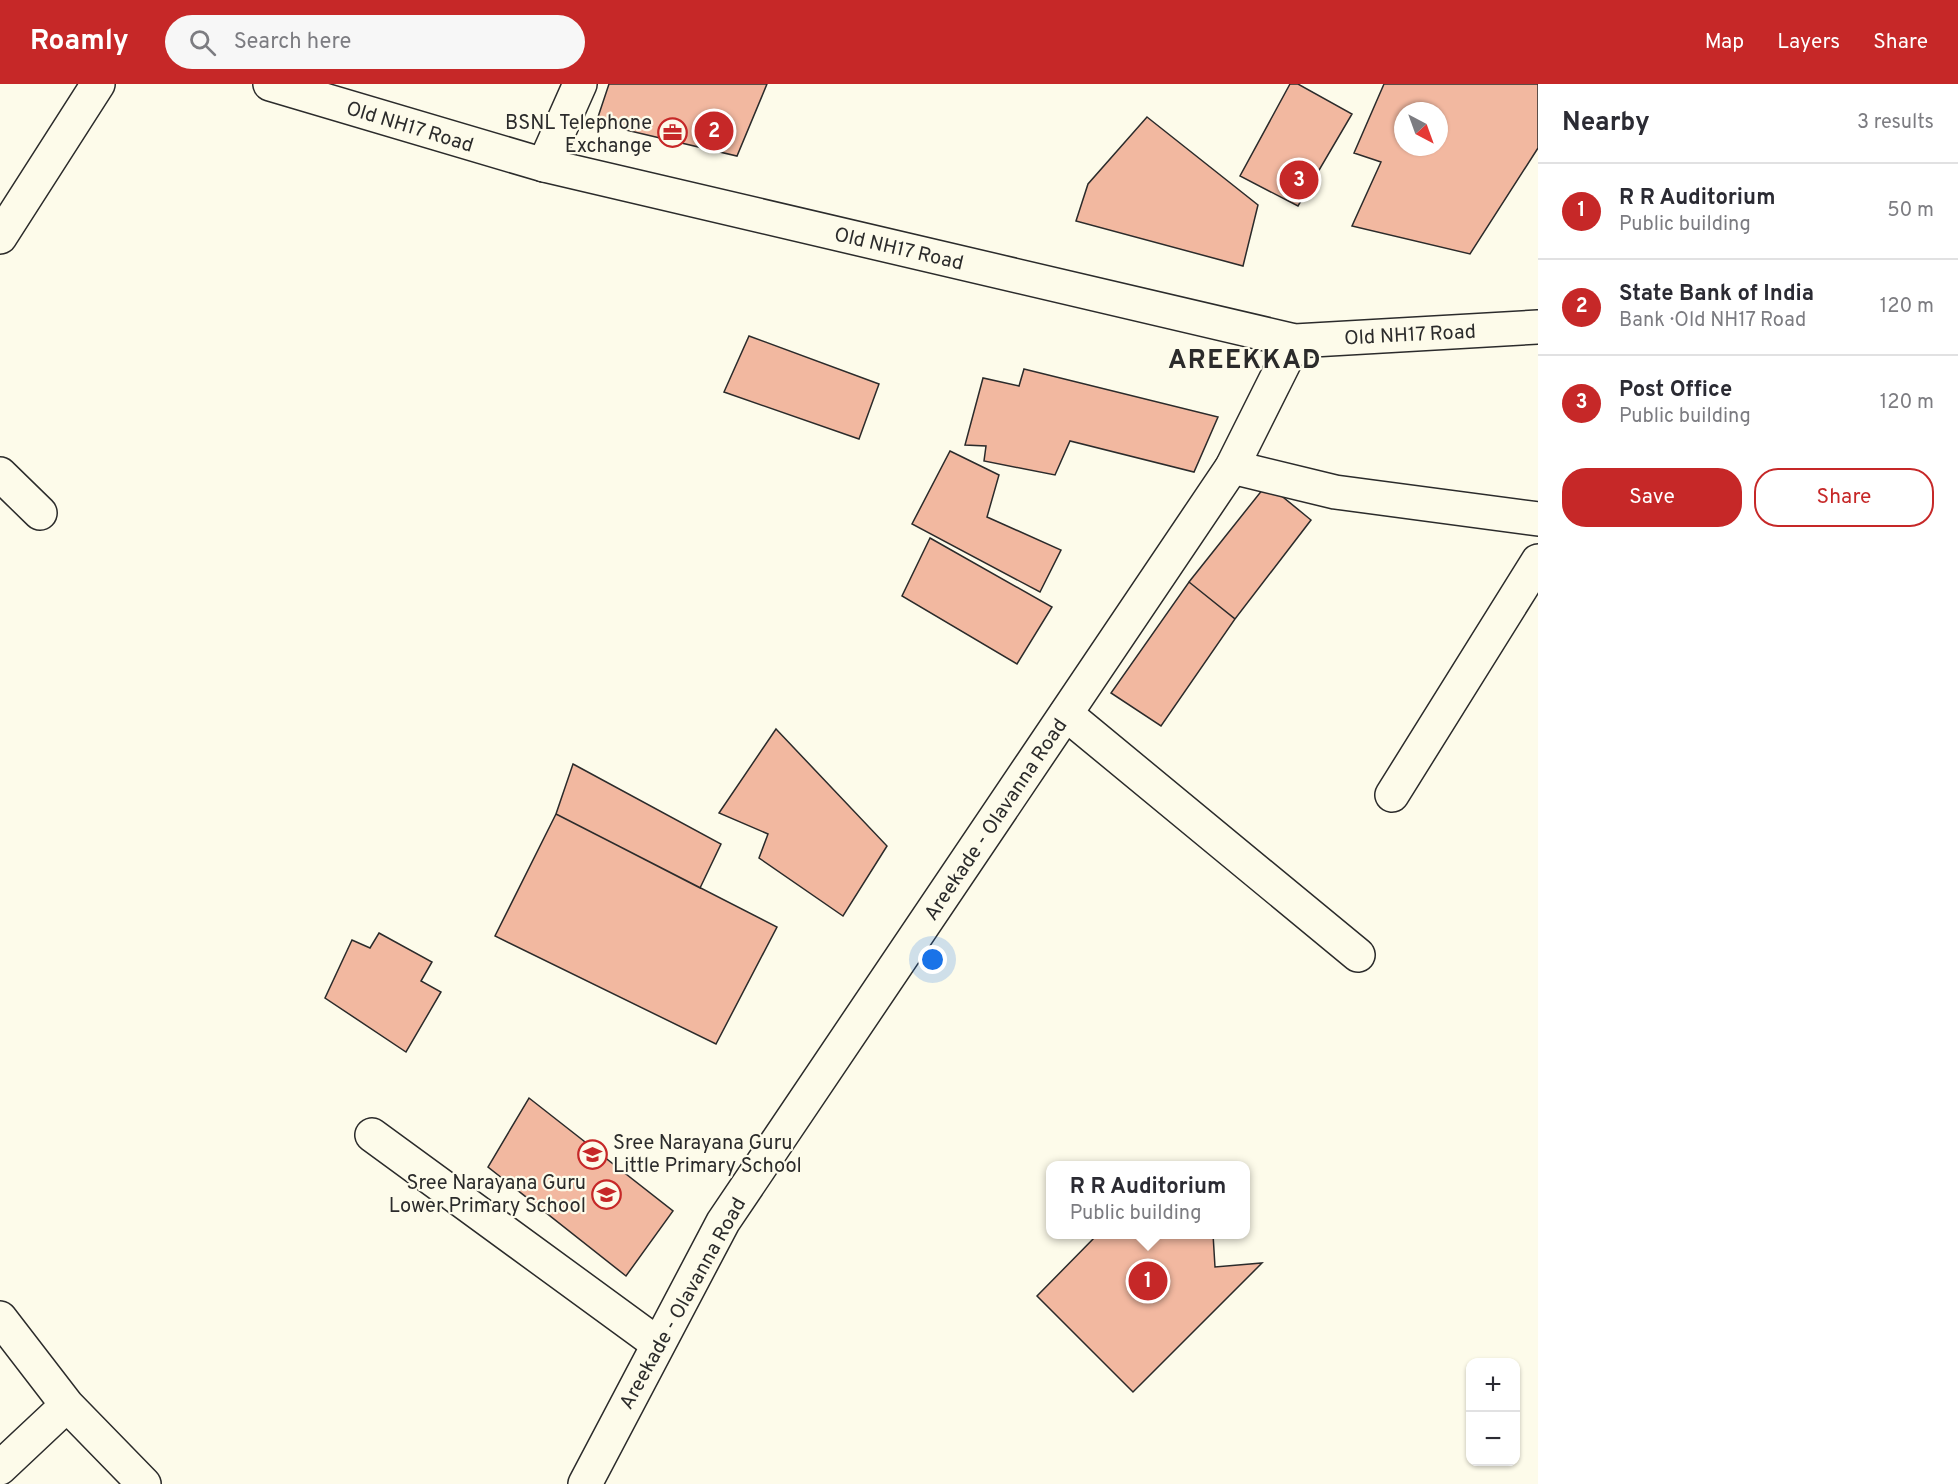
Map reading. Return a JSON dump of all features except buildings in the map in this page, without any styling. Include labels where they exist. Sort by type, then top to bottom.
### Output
[{"type":"main road","points":[[0,237],[98,84]]},
{"type":"main road","name":"Old NH17 Road","points":[[270,84],[544,165],[1295,341],[1538,327]]},
{"type":"main road","points":[[544,165],[580,84]]},
{"type":"main road","name":"Areekade - Olavanna Road","points":[[585,1484],[723,1222],[1232,467],[1295,341]]},
{"type":"main road","points":[[1232,467],[1335,492],[1538,519]]},
{"type":"main road","points":[[0,474],[40,513]]},
{"type":"main road","points":[[1392,795],[1538,561]]},
{"type":"main road","points":[[1066,714],[1358,955]]},
{"type":"main road","points":[[372,1136],[658,1344]]},
{"type":"main road","points":[[0,1318],[67,1405],[144,1484]]},
{"type":"main road","points":[[0,1468],[67,1405]]},
{"type":"place","name":"State Bank of India","points":[[714,131]]},
{"type":"place","name":"BSNL Telephone Exchange","points":[[673,133]]},
{"type":"place","name":"Post Office","points":[[1299,180]]},
{"type":"place","name":"Sree Narayana Guru Little Primary School","points":[[592,1154]]},
{"type":"place","name":"Sree Narayana Guru Lower Primary School","points":[[607,1194]]},
{"type":"place","name":"R R Auditorium","points":[[1148,1281]]},
{"type":"district","name":"AREEKKAD","points":[[1245,359]]}]
